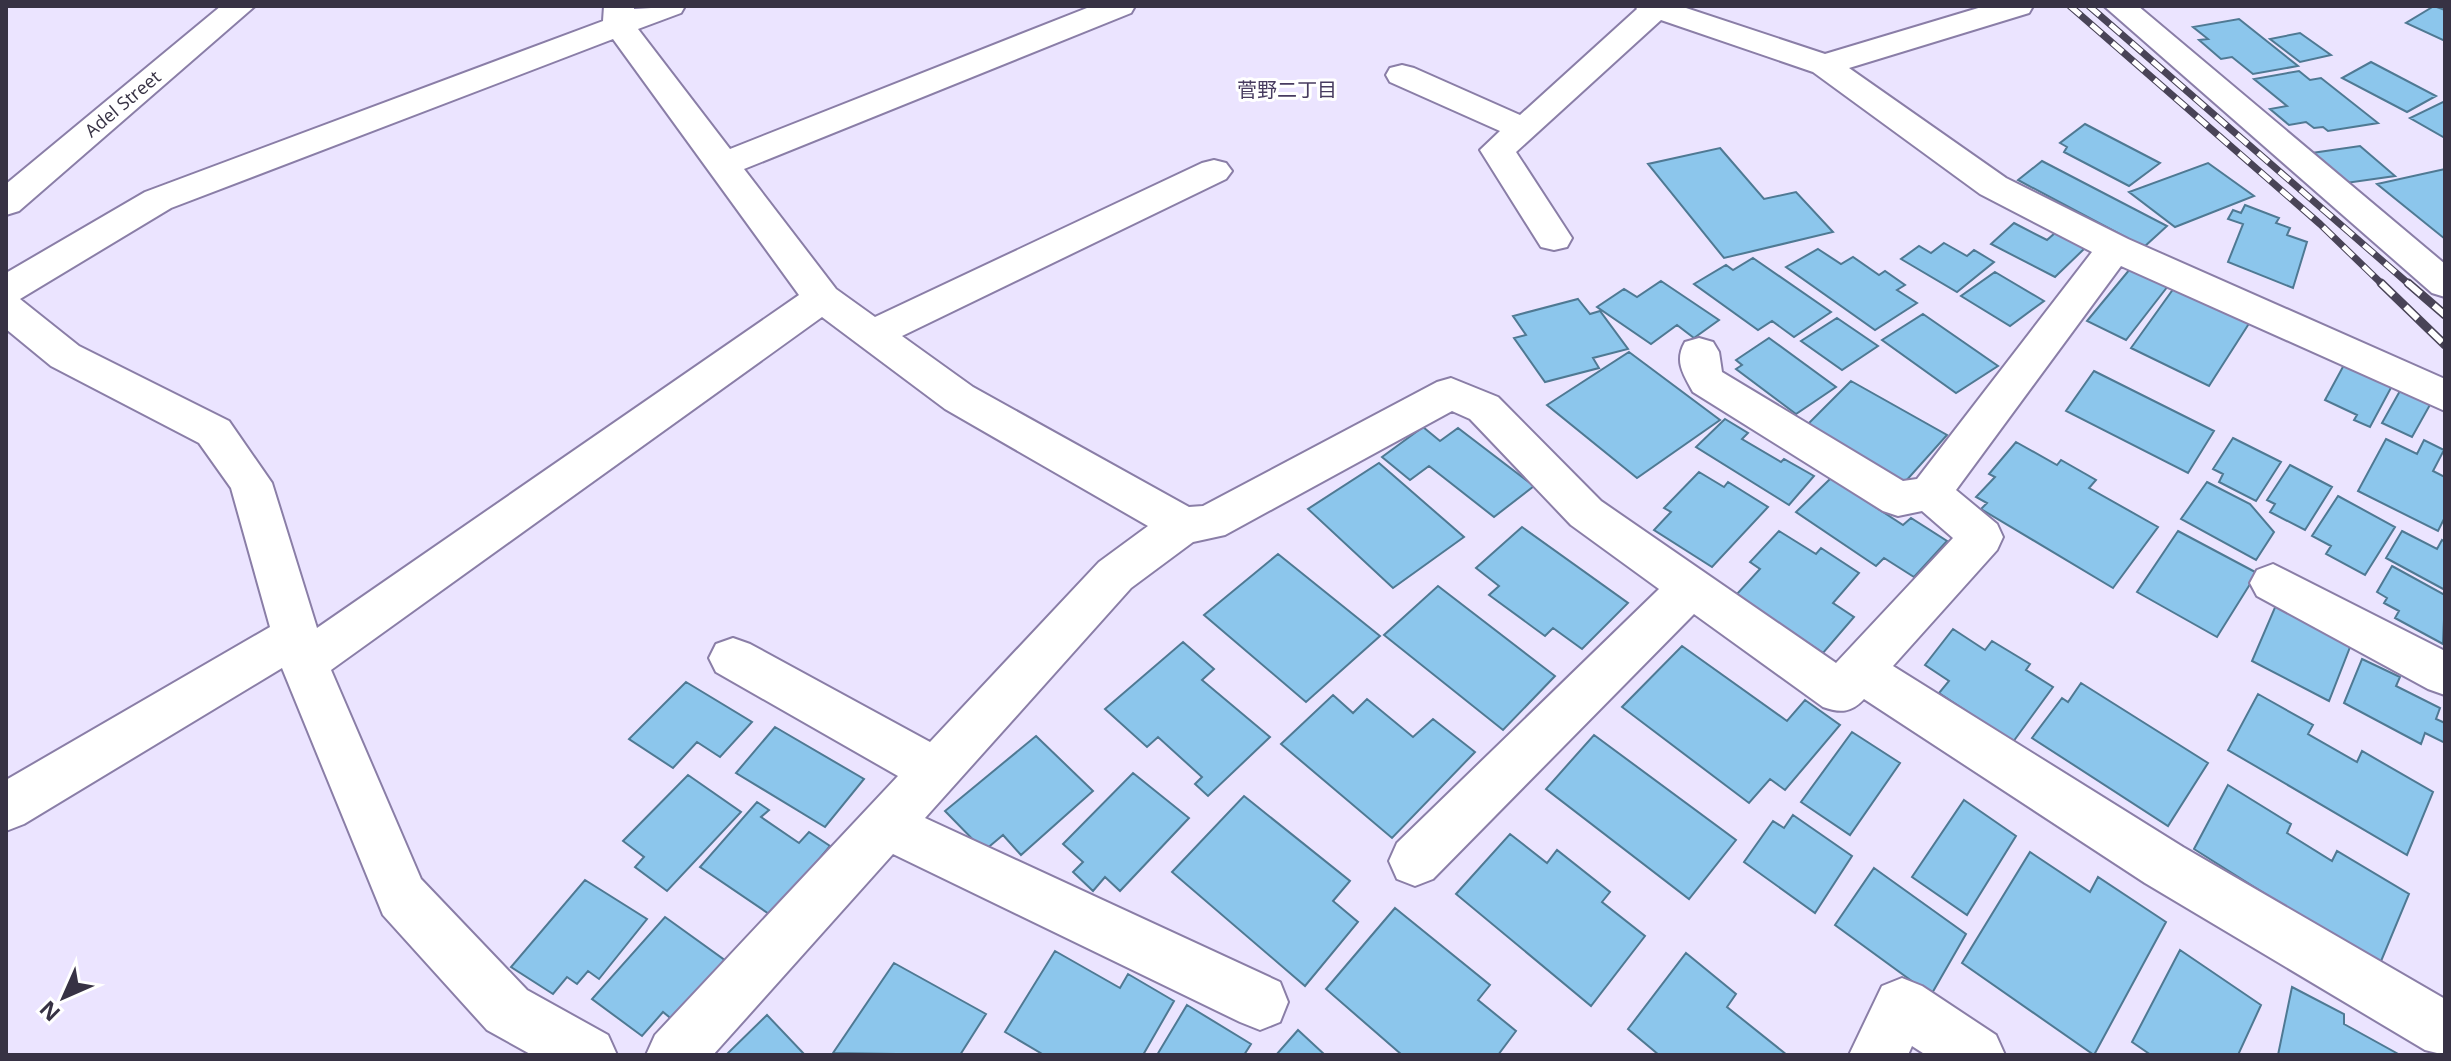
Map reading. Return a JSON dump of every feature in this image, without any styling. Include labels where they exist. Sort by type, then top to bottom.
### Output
[{"type":"street","name":"Adel Street","points":[[6,203],[240,6]]},
{"type":"street","points":[[6,290],[158,200],[619,15],[670,6]]},
{"type":"street","points":[[1824,65],[2018,6]]},
{"type":"street","points":[[2119,6],[2445,284]]},
{"type":"street","points":[[1554,238],[1497,150],[1524,129],[1653,7],[1824,65],[1993,186],[2115,248],[2445,396]]},
{"type":"street","points":[[725,164],[1095,10]]},
{"type":"street","points":[[619,15],[822,298],[959,398],[1183,525]]},
{"type":"street","points":[[1402,75],[1524,129]]},
{"type":"street","points":[[871,335],[1214,171]]},
{"type":"street","points":[[1699,352],[1699,367],[1707,382],[1898,499],[1930,493],[2115,248]]},
{"type":"street","points":[[6,807],[300,650],[822,298]]},
{"type":"street","points":[[6,308],[65,356],[214,432],[251,483],[300,650],[402,897],[507,1010],[588,1055]]},
{"type":"street","points":[[675,1055],[1115,575],[1183,525],[1210,523],[1451,393],[1484,408],[1586,513],[1691,587],[2445,1030]]},
{"type":"street","points":[[1850,681],[1981,537],[1930,493]]},
{"type":"street","points":[[2273,583],[2445,674]]},
{"type":"street","points":[[1415,861],[1691,587]]},
{"type":"street","points":[[733,658],[935,771]]},
{"type":"street","points":[[888,826],[1260,1002]]},
{"type":"street","points":[[1878,1055],[1902,1006],[1976,1055]]},
{"type":"building","points":[[2434,6],[2445,10],[2445,41],[2406,23]]},
{"type":"building","points":[[2239,19],[2298,66],[2253,74],[2232,57],[2221,59],[2199,40],[2208,39],[2193,27]]},
{"type":"building","points":[[2300,33],[2331,55],[2300,62],[2270,39]]},
{"type":"building","points":[[2371,62],[2436,96],[2407,112],[2342,78]]},
{"type":"building","points":[[2299,71],[2310,80],[2321,78],[2378,123],[2328,131],[2323,127],[2314,128],[2306,122],[2289,125],[2270,109],[2287,106],[2254,79]]},
{"type":"building","points":[[2445,101],[2445,138],[2410,118]]},
{"type":"building","points":[[2085,124],[2160,163],[2129,186],[2064,152],[2067,147],[2060,143]]},
{"type":"building","points":[[2360,146],[2395,176],[2346,183],[2312,153]]},
{"type":"building","points":[[1720,148],[1764,199],[1796,192],[1833,232],[1724,258],[1648,164]]},
{"type":"building","points":[[2042,161],[2167,226],[2144,247],[2018,180]]},
{"type":"building","points":[[2208,163],[2254,196],[2175,227],[2129,192]]},
{"type":"building","points":[[2445,169],[2445,239],[2377,184]]},
{"type":"building","points":[[2245,205],[2279,218],[2276,223],[2290,228],[2287,235],[2307,242],[2293,288],[2228,262],[2243,224],[2228,219],[2233,210],[2241,213]]},
{"type":"building","points":[[2014,223],[2047,240],[2055,233],[2085,248],[2055,277],[1991,244]]},
{"type":"building","points":[[1944,243],[1967,256],[1974,250],[1994,262],[1957,292],[1901,259],[1919,246],[1931,253]]},
{"type":"building","points":[[1818,249],[1841,264],[1853,257],[1879,275],[1885,271],[1905,285],[1897,290],[1917,303],[1875,330],[1786,267]]},
{"type":"building","points":[[1753,258],[1831,312],[1794,337],[1772,321],[1758,330],[1694,284],[1726,265],[1733,270]]},
{"type":"building","points":[[2130,269],[2168,286],[2126,340],[2087,321]]},
{"type":"building","points":[[1995,272],[2044,301],[2010,326],[1961,296]]},
{"type":"building","points":[[1661,281],[1719,320],[1694,338],[1677,325],[1651,344],[1597,307],[1624,289],[1637,297]]},
{"type":"building","points":[[2174,288],[2250,322],[2209,386],[2131,348]]},
{"type":"building","points":[[1578,299],[1590,314],[1600,311],[1628,349],[1593,358],[1599,368],[1545,382],[1514,338],[1526,335],[1513,316]]},
{"type":"building","points":[[1923,314],[1998,366],[1956,393],[1882,340]]},
{"type":"building","points":[[1837,318],[1878,346],[1842,370],[1801,341]]},
{"type":"building","points":[[1769,338],[1836,387],[1796,414],[1736,369],[1742,365],[1736,360]]},
{"type":"building","points":[[1629,352],[1720,420],[1637,478],[1547,405]]},
{"type":"building","points":[[2345,363],[2393,384],[2370,427],[2354,420],[2357,415],[2325,400]]},
{"type":"building","points":[[2094,371],[2214,431],[2188,473],[2066,411]]},
{"type":"building","points":[[1851,381],[1947,435],[1905,482],[1808,424]]},
{"type":"building","points":[[2401,389],[2431,403],[2412,437],[2382,423]]},
{"type":"building","points":[[1725,419],[1748,433],[1742,439],[1781,462],[1784,459],[1814,476],[1789,505],[1696,447]]},
{"type":"building","points":[[1423,427],[1440,441],[1458,428],[1534,486],[1494,517],[1429,466],[1410,480],[1382,457]]},
{"type":"building","points":[[2233,438],[2281,462],[2256,501],[2219,482],[2223,474],[2213,469]]},
{"type":"building","points":[[2386,439],[2417,454],[2424,440],[2444,450],[2433,471],[2445,477],[2445,517],[2438,531],[2358,491]]},
{"type":"building","points":[[2016,442],[2057,465],[2061,460],[2096,480],[2089,488],[2158,527],[2113,588],[1981,509],[1987,503],[1976,497],[1995,477],[1989,474]]},
{"type":"building","points":[[1379,463],[1464,537],[1393,588],[1308,509]]},
{"type":"building","points":[[2290,465],[2332,487],[2305,530],[2270,512],[2275,504],[2267,500]]},
{"type":"building","points":[[1699,472],[1724,487],[1728,482],[1768,507],[1712,567],[1654,530],[1671,512],[1664,508]]},
{"type":"building","points":[[1831,478],[1903,525],[1911,518],[1947,541],[1914,577],[1884,558],[1876,566],[1796,512]]},
{"type":"building","points":[[2207,482],[2250,504],[2274,532],[2256,560],[2181,519]]},
{"type":"building","points":[[2338,496],[2395,527],[2365,575],[2326,554],[2331,546],[2312,536]]},
{"type":"building","points":[[1522,527],[1628,603],[1582,649],[1553,628],[1545,636],[1489,595],[1499,586],[1476,568]]},
{"type":"building","points":[[1779,531],[1816,554],[1821,548],[1859,573],[1833,603],[1854,617],[1823,653],[1736,595],[1760,569],[1750,562]]},
{"type":"building","points":[[2178,531],[2257,573],[2217,637],[2137,592]]},
{"type":"building","points":[[2402,531],[2437,549],[2442,540],[2445,542],[2445,590],[2386,558]]},
{"type":"building","points":[[1278,554],[1380,636],[1306,702],[1204,615]]},
{"type":"building","points":[[2392,566],[2445,595],[2443,644],[2395,618],[2399,611],[2384,603],[2387,598],[2377,592]]},
{"type":"building","points":[[1438,586],[1555,676],[1503,730],[1384,635]]},
{"type":"building","points":[[2276,605],[2352,642],[2329,701],[2252,661]]},
{"type":"building","points":[[1953,629],[1985,650],[1992,641],[2030,664],[2026,670],[2053,687],[2013,742],[1939,693],[1949,681],[1925,665]]},
{"type":"building","points":[[1183,642],[1214,669],[1202,680],[1270,737],[1208,796],[1195,784],[1202,777],[1158,737],[1147,747],[1105,709]]},
{"type":"building","points":[[1682,646],[1787,721],[1805,700],[1840,725],[1785,790],[1770,779],[1749,803],[1622,707]]},
{"type":"building","points":[[2362,659],[2400,677],[2396,686],[2440,708],[2436,719],[2445,723],[2445,743],[2425,733],[2421,744],[2344,703]]},
{"type":"building","points":[[686,682],[752,722],[720,757],[697,742],[673,768],[629,739]]},
{"type":"building","points":[[2081,683],[2208,763],[2168,826],[2032,738],[2062,698],[2068,702]]},
{"type":"building","points":[[2258,694],[2313,725],[2308,734],[2357,762],[2362,751],[2433,792],[2407,855],[2228,750]]},
{"type":"building","points":[[1333,695],[1353,713],[1367,699],[1413,737],[1433,719],[1475,752],[1392,838],[1281,744]]},
{"type":"building","points":[[775,727],[864,779],[825,827],[736,773]]},
{"type":"building","points":[[1852,732],[1900,763],[1850,835],[1801,802]]},
{"type":"building","points":[[1594,735],[1736,840],[1689,899],[1546,789]]},
{"type":"building","points":[[1036,736],[1093,791],[1021,855],[1003,835],[984,851],[945,811]]},
{"type":"building","points":[[1133,773],[1189,818],[1120,891],[1105,877],[1093,891],[1073,872],[1083,862],[1063,844]]},
{"type":"building","points":[[688,775],[741,812],[667,891],[635,867],[644,857],[623,841]]},
{"type":"building","points":[[2228,785],[2291,824],[2287,833],[2332,861],[2337,851],[2409,894],[2379,966],[2194,849]]},
{"type":"building","points":[[1244,796],[1350,881],[1333,901],[1358,922],[1305,986],[1172,872]]},
{"type":"building","points":[[1964,800],[2016,836],[1967,915],[1912,877]]},
{"type":"building","points":[[757,802],[769,810],[761,817],[799,843],[809,832],[830,846],[772,916],[700,867]]},
{"type":"building","points":[[1793,815],[1852,856],[1815,913],[1744,862],[1773,821],[1784,828]]},
{"type":"building","points":[[1510,834],[1547,863],[1557,850],[1610,892],[1602,902],[1645,936],[1591,1006],[1456,894]]},
{"type":"building","points":[[2030,852],[2090,892],[2098,877],[2166,922],[2094,1055],[1962,963]]},
{"type":"building","points":[[1874,868],[1966,934],[1931,995],[1835,925]]},
{"type":"building","points":[[585,880],[647,919],[599,979],[588,971],[577,984],[567,977],[553,994],[511,967]]},
{"type":"building","points":[[1395,908],[1490,985],[1478,1000],[1516,1031],[1498,1055],[1402,1055],[1326,989]]},
{"type":"building","points":[[665,917],[726,961],[674,1021],[663,1012],[642,1036],[592,999]]},
{"type":"building","points":[[2180,950],[2261,1005],[2238,1055],[2151,1055],[2132,1042]]},
{"type":"building","points":[[1055,951],[1120,988],[1128,974],[1174,1001],[1143,1055],[1044,1055],[1005,1032]]},
{"type":"building","points":[[1686,953],[1736,994],[1727,1007],[1787,1055],[1659,1055],[1628,1029]]},
{"type":"building","points":[[894,963],[986,1014],[960,1055],[833,1053]]},
{"type":"building","points":[[2292,987],[2344,1014],[2344,1024],[2400,1055],[2278,1055]]},
{"type":"building","points":[[1187,1005],[1251,1044],[1244,1055],[1157,1055]]},
{"type":"building","points":[[767,1015],[805,1055],[726,1055]]},
{"type":"building","points":[[1298,1030],[1325,1055],[1276,1055]]},
{"type":"railway","points":[[2070,6],[2320,224],[2383,285]]},
{"type":"railway","points":[[2089,6],[2410,285]]},
{"type":"railway","points":[[2381,283],[2445,345]]},
{"type":"railway","points":[[2408,283],[2445,315]]},
{"type":"district","name":"菅野二丁目","points":[[1287,90]]}]
